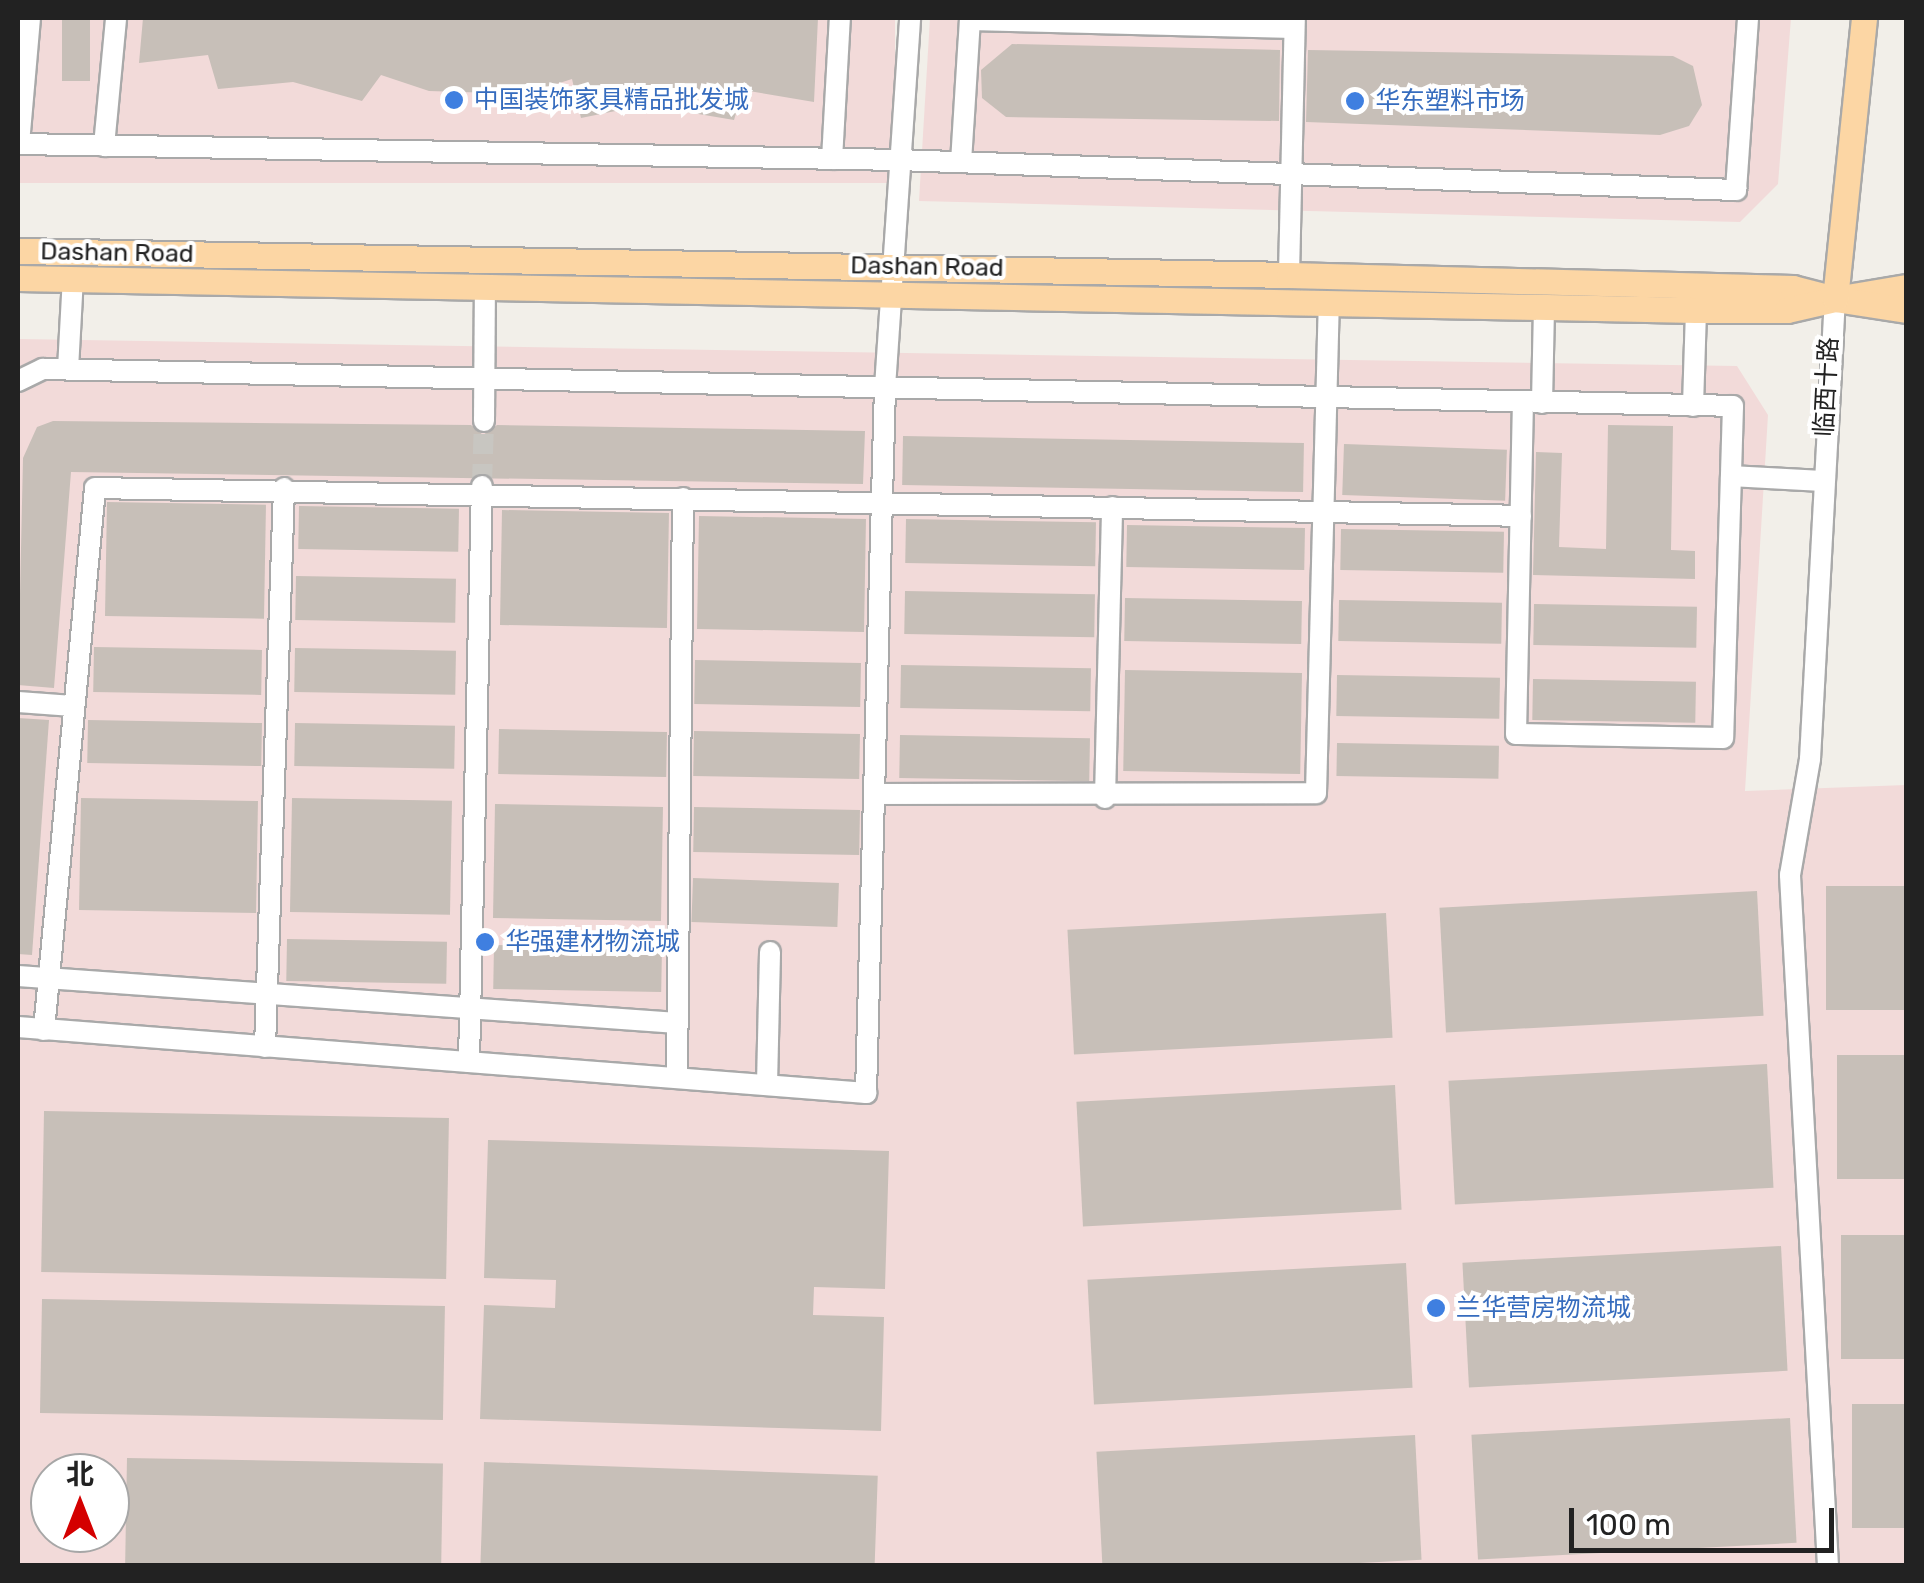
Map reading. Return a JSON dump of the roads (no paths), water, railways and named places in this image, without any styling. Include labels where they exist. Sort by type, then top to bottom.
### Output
[{"type":"main road","name":"临西十路","points":[[1835,299],[1864,18]]},
{"type":"main road","name":"Dashan Road","points":[[18,252],[892,266],[1793,288],[1906,310]]},
{"type":"main road","name":"Dashan Road","points":[[18,278],[1696,310],[1787,310],[1906,287]]},
{"type":"street","points":[[30,18],[19,144],[898,160],[1736,190],[1748,18]]},
{"type":"street","points":[[104,146],[116,18]]},
{"type":"street","points":[[832,159],[840,18]]},
{"type":"street","points":[[18,1028],[866,1093],[885,387],[910,18]]},
{"type":"street","points":[[961,162],[970,19],[1294,23],[1289,275]]},
{"type":"street","points":[[68,369],[73,278]]},
{"type":"street","points":[[484,421],[485,287]]},
{"type":"street","name":"临西十路","points":[[1828,1566],[1790,875],[1810,759],[1822,481],[1835,299]]},
{"type":"street","points":[[874,794],[1105,798],[1316,793],[1328,304]]},
{"type":"street","points":[[18,380],[68,369],[1533,403],[1734,406],[1723,738],[1516,734],[1521,516],[1533,403],[1544,306]]},
{"type":"street","points":[[1693,406],[1696,310]]},
{"type":"street","points":[[1731,476],[1822,481]]},
{"type":"street","points":[[44,1030],[95,488],[482,490],[1521,516]]},
{"type":"street","points":[[264,1047],[284,488]]},
{"type":"street","points":[[469,1062],[482,490]]},
{"type":"street","points":[[677,1078],[683,498]]},
{"type":"street","points":[[1105,798],[1112,507]]},
{"type":"street","points":[[18,702],[73,706]]},
{"type":"street","points":[[767,1085],[770,952]]},
{"type":"street","points":[[18,976],[677,1022]]},
{"type":"tunnel","points":[[482,484],[484,421]]},
{"type":"place","name":"中国装饰家具精品批发城","points":[[454,100]]},
{"type":"place","name":"华东塑料市场","points":[[1355,101]]},
{"type":"place","name":"华强建材物流城","points":[[485,942]]},
{"type":"place","name":"兰华营房物流城","points":[[1436,1308]]}]
